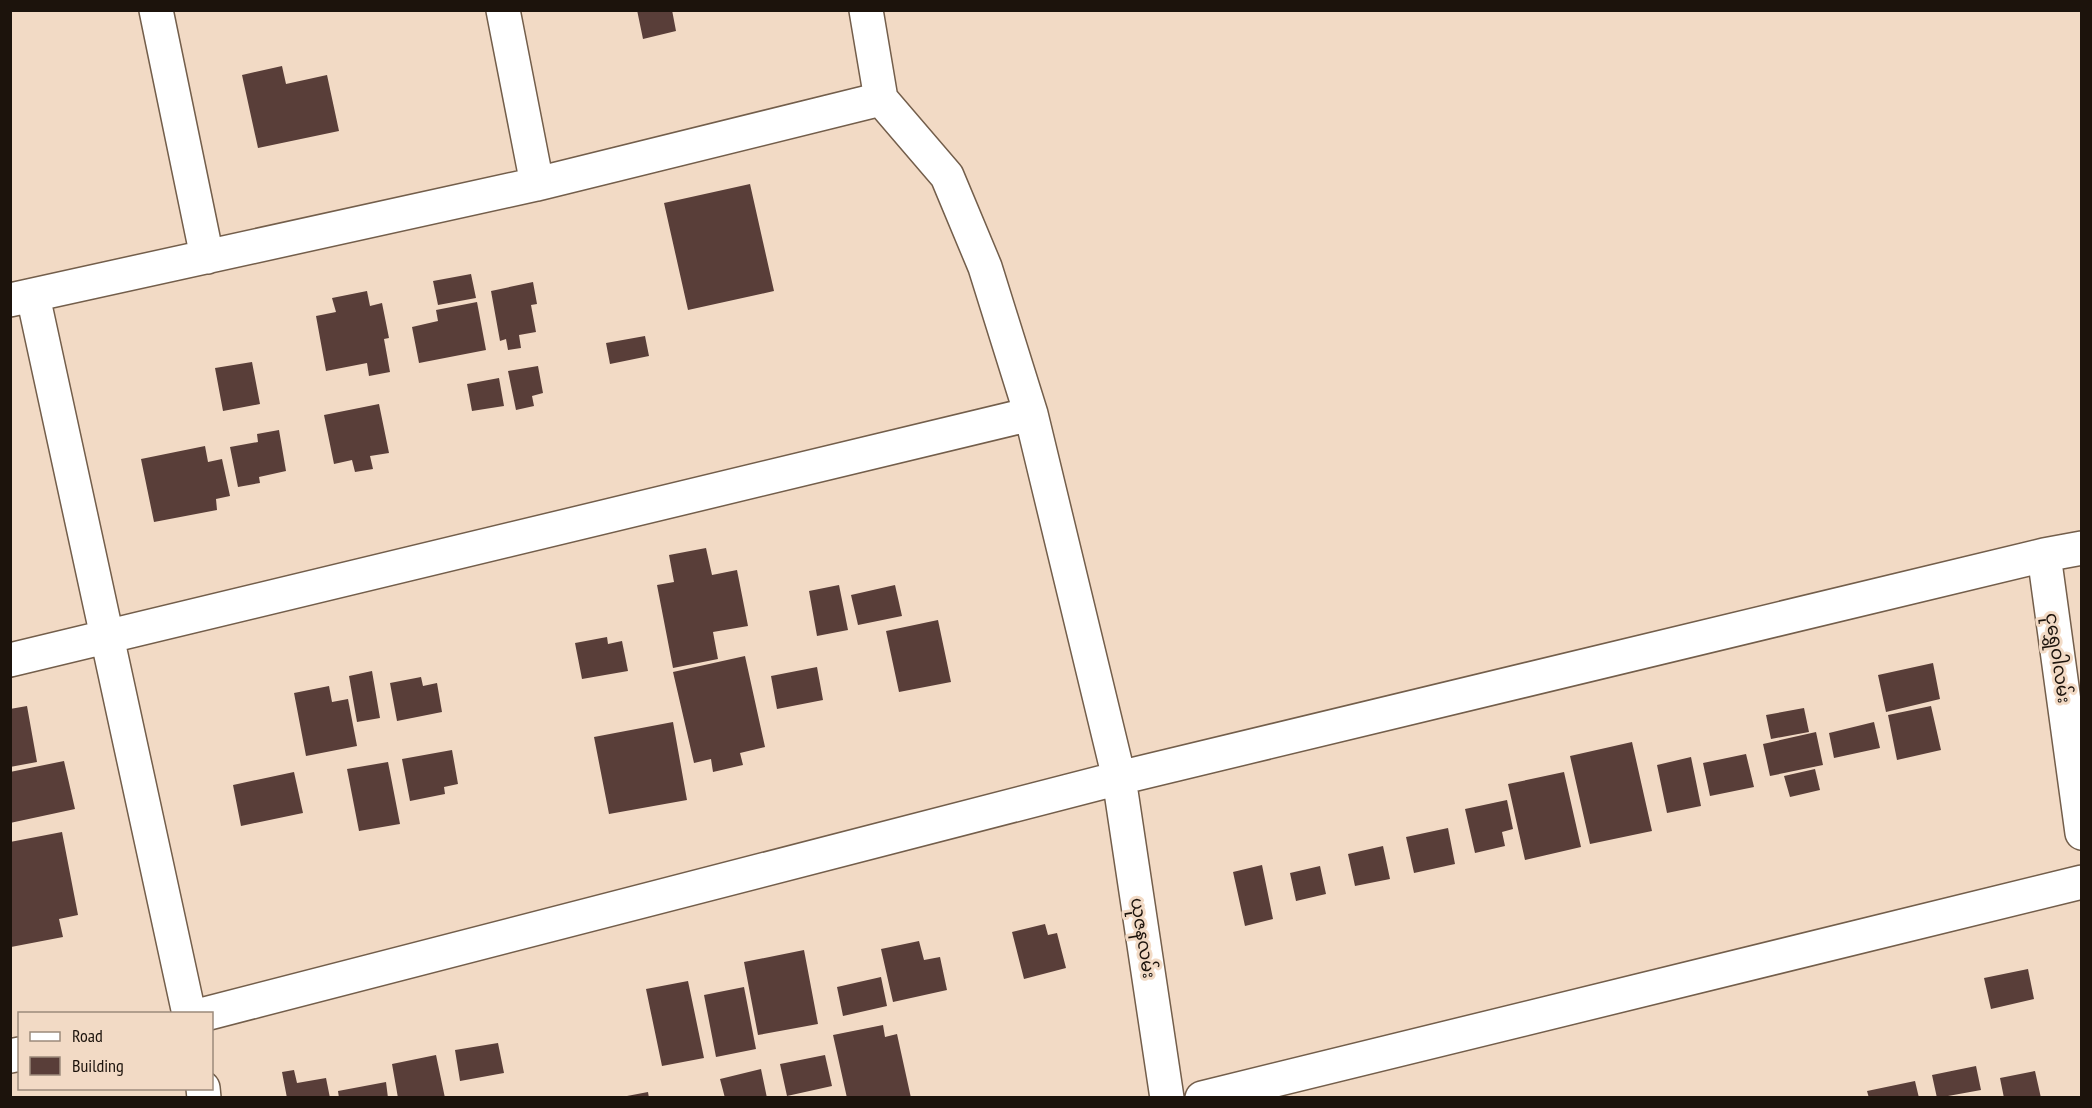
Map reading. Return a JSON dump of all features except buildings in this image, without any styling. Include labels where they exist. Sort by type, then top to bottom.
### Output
[{"type":"street","points":[[156,10],[207,257]]},
{"type":"street","points":[[502,10],[537,184]]},
{"type":"street","points":[[189,1012],[107,637],[22,298],[537,184],[881,99],[866,10]]},
{"type":"street","name":"ယုဇနလမ်း","points":[[881,99],[947,176],[985,267],[1031,414],[1119,778],[1167,1098]]},
{"type":"street","points":[[10,660],[1031,414]]},
{"type":"street","points":[[213,1012],[1119,778],[2044,555],[2082,548]]},
{"type":"street","name":"ငုရွှေဝါလမ်း","points":[[2044,555],[2082,833]]},
{"type":"street","points":[[1202,1098],[2082,882]]}]
